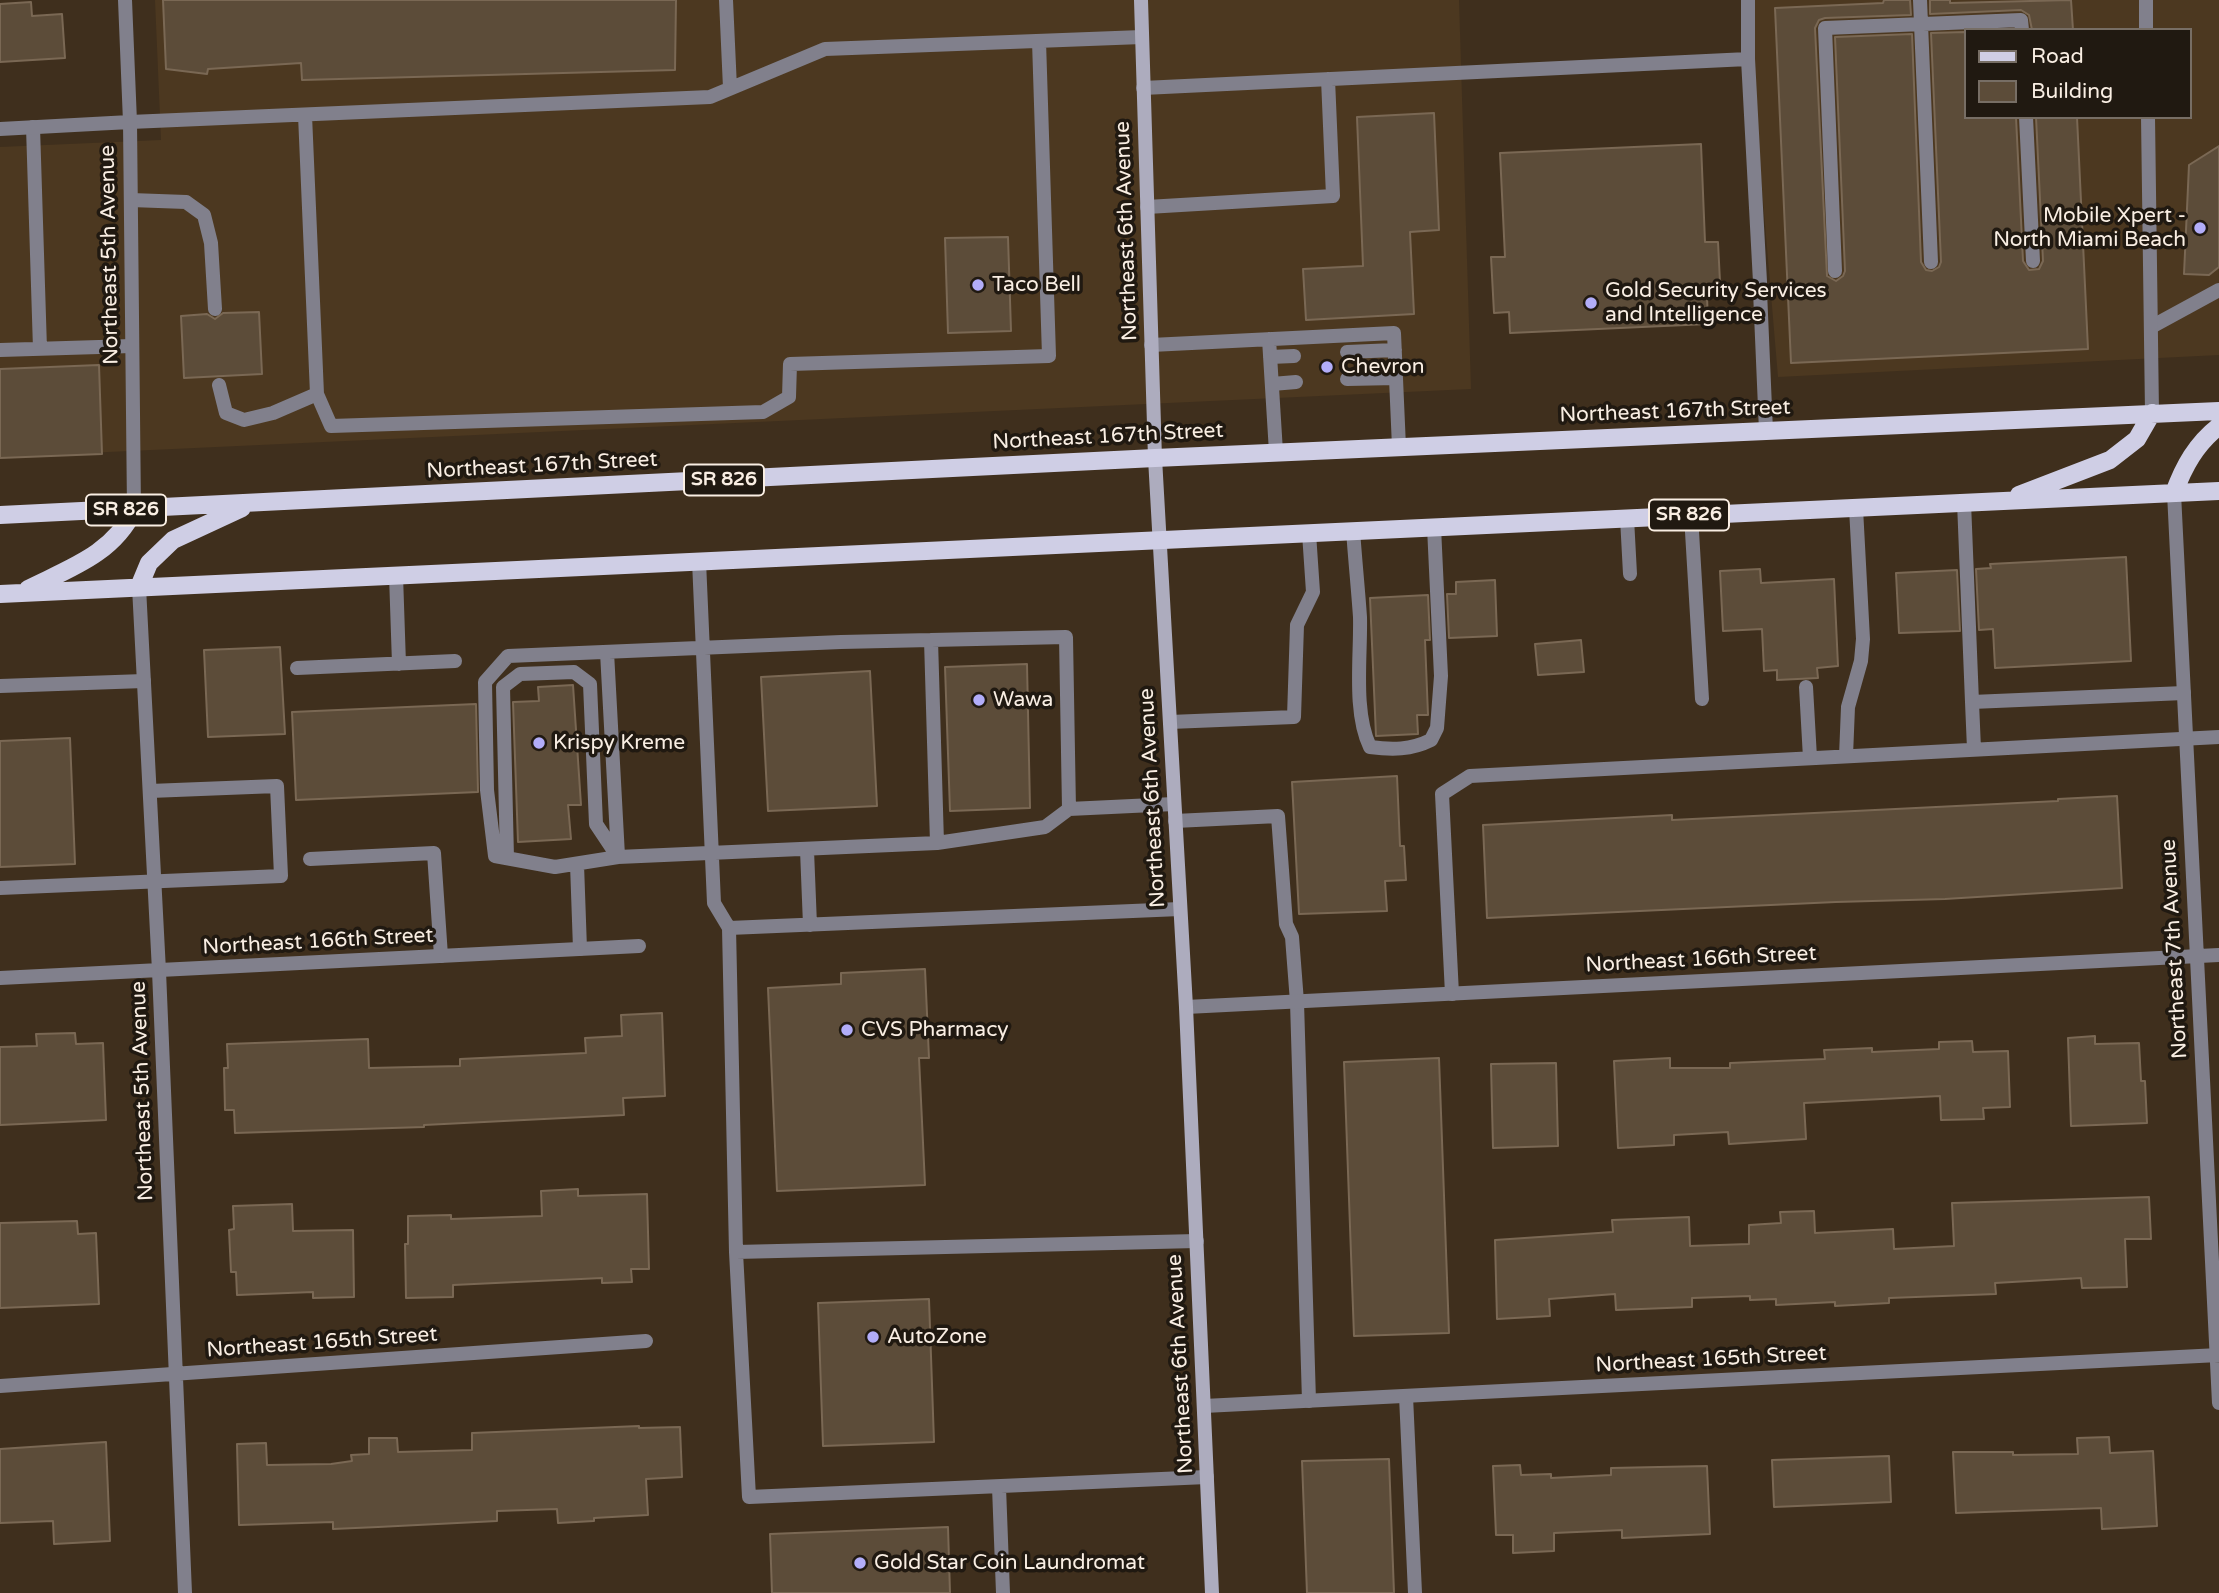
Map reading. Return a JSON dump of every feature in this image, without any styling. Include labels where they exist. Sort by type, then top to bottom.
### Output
[{"type":"main road","name":"Northeast 6th Avenue","points":[[1141,0],[1155,458],[1186,1007],[1212,1593]]},
{"type":"main road","name":"Northeast 167th Street","points":[[0,515],[1399,446],[2219,411]]},
{"type":"main road","points":[[2003,501],[2110,460],[2137,439],[2152,414]]},
{"type":"main road","points":[[2174,493],[2183,468],[2197,446],[2219,426]]},
{"type":"main road","name":"SR 826","points":[[0,594],[2219,491]]},
{"type":"main road","points":[[139,587],[149,564],[173,540],[251,504]]},
{"type":"main road","points":[[22,593],[105,549],[125,528],[134,510]]},
{"type":"street","name":"Northeast 5th Avenue","points":[[125,0],[130,122],[134,510]]},
{"type":"street","points":[[726,0],[730,88]]},
{"type":"street","points":[[1141,0],[1149,0]]},
{"type":"street","points":[[1748,0],[1748,59],[1766,431]]},
{"type":"street","points":[[1920,0],[1931,262]]},
{"type":"street","points":[[2146,0],[2146,28]]},
{"type":"street","points":[[1835,271],[1825,28],[2021,20],[2022,28]]},
{"type":"street","points":[[0,129],[710,97],[825,48],[1142,37]]},
{"type":"street","points":[[305,115],[317,394],[331,426],[763,412],[789,397],[790,364],[1049,356],[1039,41]]},
{"type":"street","points":[[1143,88],[1748,59]]},
{"type":"street","points":[[1147,207],[1333,196],[1328,79]]},
{"type":"street","points":[[2026,119],[2033,261]]},
{"type":"street","points":[[2148,119],[2152,414]]},
{"type":"street","points":[[33,127],[40,349]]},
{"type":"street","points":[[131,200],[186,202],[204,215],[211,243],[215,309]]},
{"type":"street","points":[[2151,327],[2219,290]]},
{"type":"street","points":[[1151,345],[1394,333],[1399,446]]},
{"type":"street","points":[[1269,339],[1276,452]]},
{"type":"street","points":[[0,350],[132,346]]},
{"type":"street","points":[[1348,352],[1395,350]]},
{"type":"street","points":[[1270,357],[1294,356]]},
{"type":"street","points":[[1347,379],[1396,378]]},
{"type":"street","points":[[1272,384],[1296,382]]},
{"type":"street","points":[[219,386],[226,413],[244,420],[273,414],[317,394]]},
{"type":"street","name":"Northeast 7th Avenue","points":[[2174,493],[2219,1402]]},
{"type":"street","points":[[1964,502],[1974,749]]},
{"type":"street","points":[[1846,756],[1848,707],[1861,662],[1863,639],[1856,508]]},
{"type":"street","points":[[1691,515],[1702,699]]},
{"type":"street","points":[[1627,518],[1630,574]]},
{"type":"street","points":[[1353,530],[1365,736],[1370,747],[1390,750],[1418,747],[1432,740],[1437,727],[1441,676],[1434,527]]},
{"type":"street","points":[[1170,722],[1294,717],[1297,625],[1312,592],[1309,533]]},
{"type":"street","points":[[699,561],[714,903],[729,928],[736,1252],[749,1497],[1207,1477]]},
{"type":"street","points":[[396,575],[399,664]]},
{"type":"street","name":"Northeast 5th Avenue","points":[[139,587],[155,881],[185,1593]]},
{"type":"street","points":[[1069,809],[1066,637],[508,656],[485,682],[487,790],[495,856],[507,859],[555,867],[618,857],[937,843],[1045,827],[1069,809],[1174,804]]},
{"type":"street","points":[[931,640],[937,843]]},
{"type":"street","points":[[607,652],[618,857]]},
{"type":"street","points":[[297,668],[455,662]]},
{"type":"street","points":[[507,859],[503,687],[520,674],[574,672],[590,684],[596,824],[618,857]]},
{"type":"street","points":[[0,686],[144,681]]},
{"type":"street","points":[[1805,687],[1810,758]]},
{"type":"street","points":[[1972,702],[2184,693]]},
{"type":"street","points":[[1452,994],[1442,794],[1470,776],[2219,737]]},
{"type":"street","points":[[0,888],[281,876],[277,786],[150,791]]},
{"type":"street","points":[[1175,821],[1278,816],[1286,924],[1292,937],[1297,1002],[1309,1401]]},
{"type":"street","points":[[807,849],[810,925]]},
{"type":"street","points":[[310,859],[434,853],[441,956]]},
{"type":"street","points":[[577,864],[580,949]]},
{"type":"street","points":[[729,928],[1180,909]]},
{"type":"street","name":"Northeast 166th Street","points":[[0,978],[639,946]]},
{"type":"street","name":"Northeast 166th Street","points":[[1186,1007],[2219,955]]},
{"type":"street","points":[[736,1252],[1197,1241]]},
{"type":"street","name":"Northeast 165th Street","points":[[0,1385],[646,1341]]},
{"type":"street","name":"Northeast 165th Street","points":[[1204,1406],[2218,1355]]},
{"type":"street","points":[[1406,1396],[1415,1593]]},
{"type":"street","points":[[999,1486],[1003,1593]]},
{"type":"shaded area","points":[[155,0],[1459,0],[1471,389],[0,457],[0,147],[161,140]]},
{"type":"shaded area","points":[[1746,0],[2219,0],[2219,355],[1778,377]]},
{"type":"building","points":[[163,0],[676,0],[675,70],[302,80],[301,63],[208,69],[207,74],[166,69]]},
{"type":"building","points":[[1884,0],[1910,0],[1911,15],[1825,18],[1819,20],[1815,28],[1827,276],[1836,281],[1845,271],[1835,37],[1912,34],[1921,262],[1926,270],[1932,271],[1939,267],[1941,262],[1931,33],[1964,32],[1964,119],[2016,119],[2023,261],[2029,270],[2039,269],[2043,261],[2036,119],[2077,119],[2088,349],[1791,363],[1775,8],[1883,3]]},
{"type":"building","points":[[1930,0],[1950,0],[1950,3],[2071,0],[2073,28],[2032,28],[2029,15],[2021,10],[1930,14]]},
{"type":"building","points":[[31,2],[32,16],[62,14],[65,58],[0,62],[0,4]]},
{"type":"building","points":[[1434,113],[1439,230],[1410,232],[1414,314],[1306,320],[1303,269],[1363,266],[1357,117]]},
{"type":"building","points":[[1701,144],[1705,242],[1718,242],[1721,296],[1707,296],[1708,324],[1510,333],[1509,312],[1494,313],[1491,257],[1505,257],[1500,153]]},
{"type":"building","points":[[2219,146],[2219,267],[2209,275],[2184,274],[2189,165]]},
{"type":"building","name":"Taco Bell","points":[[1008,237],[1011,331],[948,333],[945,238]]},
{"type":"building","points":[[259,312],[262,374],[184,378],[181,316],[207,314],[215,319],[223,313]]},
{"type":"building","points":[[99,365],[102,454],[0,458],[0,369]]},
{"type":"building","points":[[2126,557],[2131,661],[1995,668],[1993,629],[1979,630],[1976,569],[1991,568],[1990,564]]},
{"type":"building","points":[[1760,569],[1761,583],[1834,579],[1838,666],[1817,668],[1818,678],[1777,680],[1777,670],[1764,671],[1762,629],[1723,631],[1720,571]]},
{"type":"building","points":[[1957,570],[1960,631],[1899,633],[1896,573]]},
{"type":"building","points":[[1495,580],[1497,636],[1449,638],[1447,594],[1456,594],[1456,582]]},
{"type":"building","points":[[1428,595],[1430,640],[1425,640],[1428,715],[1417,715],[1418,734],[1376,736],[1370,598]]},
{"type":"building","points":[[1581,640],[1584,672],[1538,675],[1535,644]]},
{"type":"building","points":[[280,647],[285,734],[208,737],[204,650]]},
{"type":"building","points":[[1027,664],[1030,808],[950,811],[945,667]]},
{"type":"building","points":[[870,671],[877,806],[768,811],[761,677]]},
{"type":"building","points":[[573,685],[581,805],[568,805],[571,839],[518,842],[513,702],[539,701],[538,687]]},
{"type":"building","points":[[476,704],[478,792],[296,800],[292,712]]},
{"type":"building","points":[[70,738],[75,864],[0,867],[0,741]]},
{"type":"building","points":[[1397,776],[1400,846],[1404,846],[1406,880],[1385,881],[1387,911],[1299,914],[1292,782]]},
{"type":"building","points":[[2117,796],[2122,888],[1945,899],[1487,918],[1483,825],[1672,815],[1672,820]]},
{"type":"building","points":[[925,969],[929,1058],[919,1058],[925,1185],[777,1191],[768,988],[841,984],[841,973]]},
{"type":"building","points":[[662,1013],[665,1096],[623,1098],[624,1115],[424,1127],[235,1133],[234,1110],[225,1110],[224,1068],[228,1068],[227,1044],[368,1039],[369,1068],[460,1066],[460,1059],[586,1053],[585,1038],[622,1036],[621,1015]]},
{"type":"building","points":[[75,1033],[76,1044],[103,1043],[106,1120],[0,1125],[0,1047],[37,1046],[36,1034]]},
{"type":"building","points":[[2095,1036],[2095,1044],[2139,1043],[2141,1081],[2145,1081],[2147,1123],[2071,1126],[2068,1038]]},
{"type":"building","points":[[1972,1041],[1973,1052],[2008,1051],[2010,1107],[1983,1108],[1984,1119],[1941,1120],[1940,1096],[1804,1103],[1806,1139],[1729,1144],[1728,1132],[1674,1135],[1674,1145],[1618,1148],[1614,1061],[1670,1058],[1670,1068],[1730,1068],[1730,1063],[1825,1059],[1824,1050],[1872,1048],[1872,1052],[1939,1049],[1939,1042]]},
{"type":"building","points":[[1439,1058],[1449,1333],[1354,1336],[1344,1062]]},
{"type":"building","points":[[1556,1063],[1558,1146],[1493,1148],[1491,1064]]},
{"type":"building","points":[[578,1189],[578,1196],[647,1194],[649,1269],[631,1269],[632,1282],[602,1283],[602,1278],[453,1285],[453,1297],[406,1298],[405,1244],[408,1244],[408,1216],[451,1215],[451,1219],[542,1216],[541,1191]]},
{"type":"building","points":[[2149,1197],[2151,1239],[2125,1239],[2127,1287],[2082,1288],[2081,1278],[1995,1283],[1996,1294],[1889,1298],[1889,1303],[1776,1305],[1776,1299],[1750,1300],[1750,1296],[1692,1298],[1692,1307],[1616,1310],[1615,1294],[1549,1299],[1550,1316],[1497,1319],[1495,1240],[1613,1232],[1612,1220],[1689,1217],[1690,1246],[1749,1244],[1749,1225],[1781,1223],[1780,1212],[1814,1211],[1815,1233],[1893,1229],[1894,1249],[1954,1246],[1952,1203]]},
{"type":"building","points":[[292,1204],[293,1231],[353,1230],[354,1297],[313,1298],[313,1292],[237,1295],[236,1272],[231,1272],[229,1230],[234,1229],[233,1206]]},
{"type":"building","points":[[77,1221],[78,1234],[96,1233],[99,1304],[0,1308],[0,1223]]},
{"type":"building","points":[[929,1299],[934,1442],[823,1446],[818,1303]]},
{"type":"building","points":[[639,1426],[680,1427],[682,1477],[646,1479],[648,1515],[558,1523],[557,1509],[497,1511],[497,1521],[378,1527],[333,1529],[333,1522],[239,1525],[237,1444],[266,1443],[267,1465],[331,1464],[352,1461],[351,1455],[369,1454],[369,1438],[397,1438],[398,1452],[472,1450],[472,1433]]},
{"type":"building","points":[[2109,1437],[2110,1453],[2153,1451],[2157,1526],[2102,1529],[2101,1508],[1956,1513],[1953,1452],[2078,1454],[2077,1438]]},
{"type":"building","points":[[106,1442],[110,1541],[54,1544],[53,1521],[0,1523],[0,1449]]},
{"type":"building","points":[[1889,1456],[1891,1502],[1774,1507],[1772,1460]]},
{"type":"building","points":[[1389,1459],[1394,1593],[1307,1593],[1302,1461]]},
{"type":"building","points":[[1520,1465],[1521,1475],[1551,1474],[1551,1478],[1611,1475],[1611,1468],[1707,1466],[1710,1534],[1622,1538],[1622,1530],[1554,1533],[1554,1551],[1513,1553],[1513,1535],[1496,1535],[1493,1466]]},
{"type":"building","name":"Gold Star Coin Laundromat","points":[[948,1527],[950,1593],[772,1593],[770,1534]]},
{"type":"place","name":"Mobile Xpert - North Miami Beach","points":[[2200,228]]},
{"type":"place","name":"Taco Bell","points":[[978,285]]},
{"type":"place","name":"Gold Security Services and Intelligence","points":[[1591,303]]},
{"type":"place","name":"Chevron","points":[[1327,367]]},
{"type":"place","name":"Wawa","points":[[979,700]]},
{"type":"place","name":"Krispy Kreme","points":[[539,743]]},
{"type":"place","name":"CVS Pharmacy","points":[[847,1030]]},
{"type":"place","name":"AutoZone","points":[[873,1337]]},
{"type":"place","name":"Gold Star Coin Laundromat","points":[[860,1563]]}]
